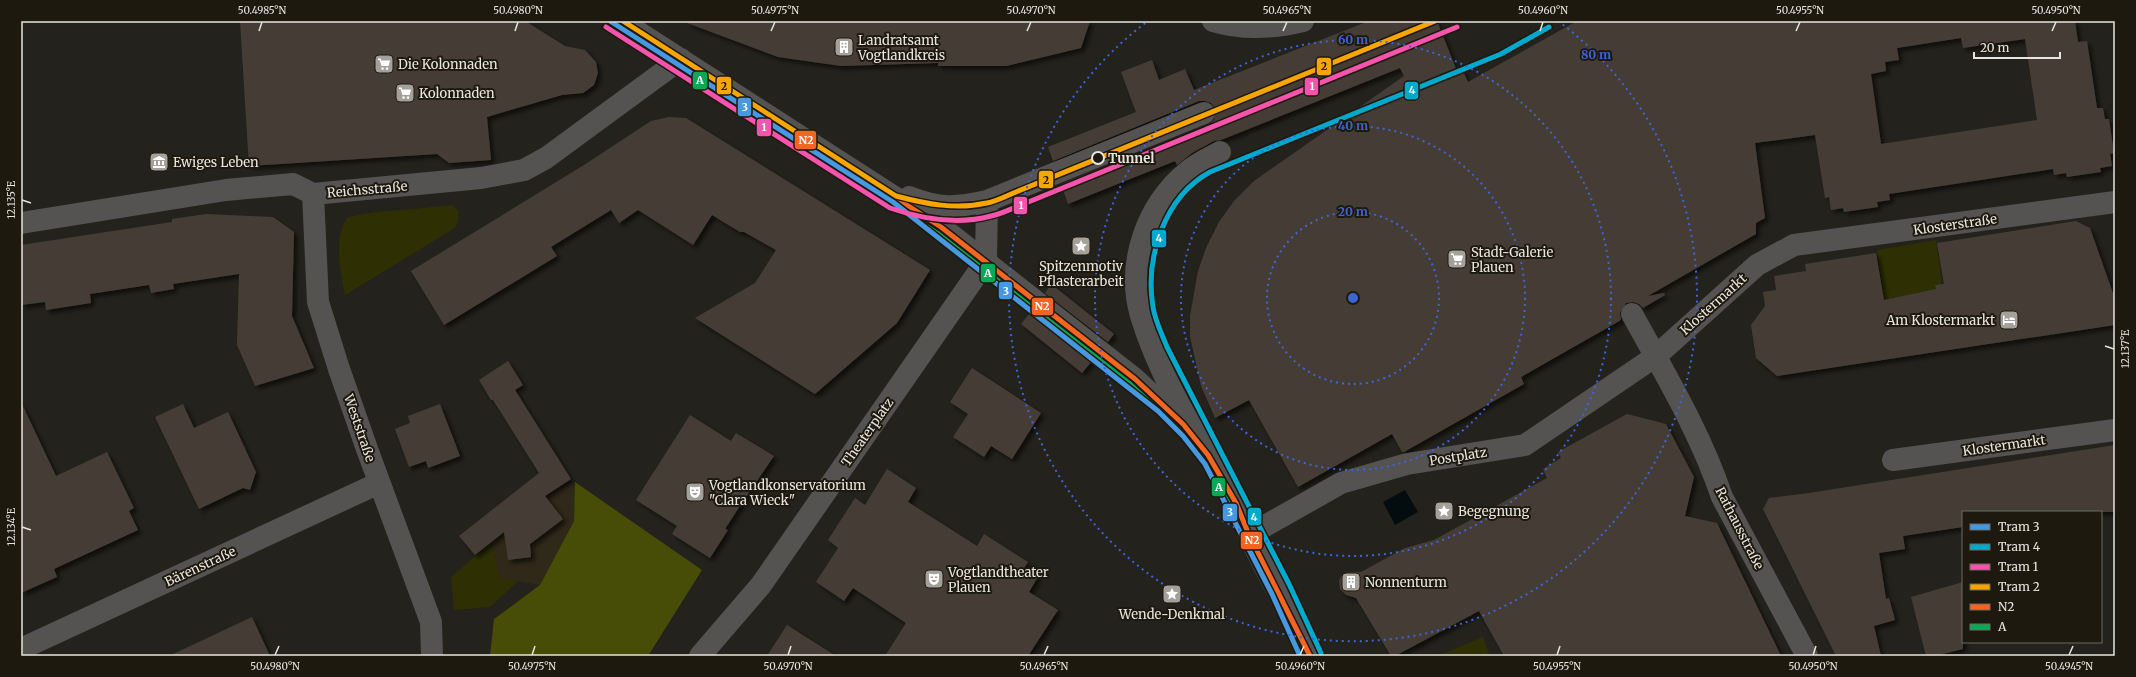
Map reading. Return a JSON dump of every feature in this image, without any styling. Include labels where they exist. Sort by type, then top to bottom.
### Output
[{"type":"street","points":[[621,21],[878,185],[941,227],[1136,380],[1183,424],[1208,455]]},
{"type":"street","points":[[1213,21],[1239,26],[1269,27],[1303,21]]},
{"type":"street","name":"Reichsstraße","points":[[21,223],[226,190],[293,184],[312,194],[502,175],[524,170],[546,158],[680,59]]},
{"type":"street","points":[[878,185],[926,204],[943,207],[961,207],[987,201],[1204,113]]},
{"type":"street","points":[[1220,152],[1199,163],[1174,184],[1158,206],[1145,230],[1137,258],[1136,282],[1141,315],[1155,352],[1208,455],[1236,503],[1249,535],[1310,656]]},
{"type":"street","name":"Weststraße","points":[[312,194],[318,302],[339,369],[379,483],[431,622],[432,656]]},
{"type":"street","points":[[986,261],[987,201]]},
{"type":"street","name":"Klosterstraße","points":[[1794,245],[2115,202]]},
{"type":"street","name":"Klostermarkt","points":[[1656,356],[1757,265],[1794,245]]},
{"type":"street","name":"Theaterplatz","points":[[700,656],[761,585],[986,261]]},
{"type":"street","name":"Rathausstraße","points":[[1632,314],[1684,407],[1712,470],[1722,497],[1807,656]]},
{"type":"street","points":[[1136,380],[1155,352]]},
{"type":"street","name":"Postplatz","points":[[1249,535],[1341,483],[1407,464],[1525,445],[1656,356]]},
{"type":"street","name":"Klostermarkt","points":[[1893,460],[2115,430]]},
{"type":"street","name":"Bärenstraße","points":[[21,649],[379,483]]},
{"type":"shaded area","points":[[452,205],[458,211],[458,221],[455,228],[345,295],[340,265],[339,245],[343,225],[348,217],[374,212]]},
{"type":"shaded area","points":[[1936,240],[1942,284],[1935,286],[1937,302],[1896,308],[1895,297],[1884,300],[1877,250]]},
{"type":"shaded area","points":[[575,482],[574,521],[540,585],[500,578],[491,543],[557,490]]},
{"type":"shaded area","points":[[1405,490],[1418,512],[1395,525],[1383,502]]},
{"type":"shaded area","points":[[491,543],[500,578],[518,581],[490,607],[454,610],[451,577]]},
{"type":"shaded area","points":[[1483,637],[1490,656],[1438,656]]},
{"type":"green space","points":[[575,482],[702,570],[648,656],[490,656],[494,619],[540,585],[574,521]]},
{"type":"building","name":"Kolonnaden","points":[[240,21],[525,21],[565,46],[585,50],[596,62],[598,73],[594,85],[583,93],[562,95],[487,117],[491,160],[449,163],[437,154],[249,166]]},
{"type":"building","points":[[688,21],[1090,21],[1081,48],[1006,66],[938,66],[938,63],[841,66],[778,57],[687,23]]},
{"type":"building","name":"Stadt-Galerie Plauen","points":[[1369,21],[1437,21],[1457,71],[1462,69],[1468,82],[1577,21],[2075,21],[2078,42],[2087,41],[2097,108],[2103,108],[2105,119],[2109,119],[2114,153],[2110,154],[2112,166],[2100,168],[2101,172],[2067,177],[2066,173],[2054,175],[2053,169],[1889,194],[1890,200],[1877,202],[1878,207],[1844,212],[1843,208],[1831,210],[1829,197],[1825,198],[1815,135],[1755,143],[1765,218],[1756,223],[1756,234],[1648,296],[1664,293],[1665,295],[1643,308],[1639,304],[1633,302],[1626,303],[1620,313],[1621,320],[1521,377],[1524,384],[1404,452],[1402,452],[1392,434],[1298,487],[1249,400],[1215,418],[1201,386],[1190,336],[1190,316],[1198,271],[1206,248],[1219,222],[1234,201],[1254,181],[1404,76],[1400,68],[1221,140],[1214,141],[1192,153],[1177,165],[1175,161],[1068,204],[1061,184],[1209,125],[1214,120],[1216,109],[1211,103],[1199,101],[1053,161],[1048,147],[1136,112],[1121,72],[1152,60],[1159,80],[1185,69],[1194,90]],"holes":[[[1961,38],[1963,48],[2025,39],[2037,120],[1881,144],[1871,74],[1886,71],[1885,62],[1899,60],[1897,48]]]},
{"type":"building","points":[[669,117],[686,118],[930,270],[897,323],[815,394],[695,318],[755,283],[776,250],[744,232],[740,232],[712,215],[693,245],[638,210],[619,223],[611,210],[551,247],[557,256],[444,325],[411,271],[584,165],[651,121]]},
{"type":"building","points":[[206,214],[273,217],[294,232],[292,316],[314,368],[255,386],[237,345],[239,274],[173,284],[174,289],[151,293],[149,285],[90,294],[91,303],[46,310],[45,302],[21,305],[21,245],[172,222],[172,219]]},
{"type":"building","points":[[2076,221],[2090,228],[2115,299],[2115,325],[1777,376],[1756,358],[1751,325],[1765,306],[1763,292],[1776,290],[1774,276],[1806,271],[1805,264],[1876,253],[1884,300],[1936,289],[1935,285],[1944,284],[1937,243]]},
{"type":"building","points":[[1051,284],[1114,334],[1108,342],[1045,293]]},
{"type":"building","points":[[1030,313],[1092,361],[1082,373],[1021,324]]},
{"type":"building","points":[[508,361],[523,385],[515,390],[571,479],[545,496],[563,519],[530,544],[531,557],[508,560],[504,532],[475,555],[459,536],[539,473],[479,380]]},
{"type":"building","points":[[972,368],[1041,413],[1012,459],[991,446],[984,457],[953,437],[968,414],[950,402]]},
{"type":"building","points":[[21,402],[56,476],[107,452],[134,508],[129,511],[138,530],[54,569],[57,577],[21,593]]},
{"type":"building","points":[[183,404],[194,428],[228,412],[256,472],[250,490],[243,488],[199,509],[155,417]]},
{"type":"building","points":[[440,404],[460,456],[428,468],[426,461],[409,467],[395,429],[410,423],[408,416]]},
{"type":"building","points":[[1627,414],[1666,424],[1694,477],[1685,516],[1717,523],[1781,656],[1504,656],[1479,611],[1395,656],[1391,656],[1356,598],[1346,595],[1340,589],[1339,581],[1341,576],[1349,572],[1361,572],[1405,548],[1434,540],[1547,478],[1543,469],[1561,458],[1558,452]]},
{"type":"building","name":"Vogtlandkonservatorium \"Clara Wieck\"","points":[[690,415],[731,441],[736,433],[774,456],[725,529],[728,530],[710,558],[672,534],[677,526],[636,500]]},
{"type":"building","points":[[2115,445],[2115,512],[1962,511],[1962,527],[1903,536],[1905,549],[1879,553],[1886,599],[1889,598],[1895,620],[1874,626],[1881,656],[1836,656],[1763,509],[1769,498]]},
{"type":"building","points":[[887,469],[916,488],[908,502],[977,546],[984,534],[1028,562],[1024,568],[1038,577],[1029,592],[1058,610],[1028,656],[885,656],[906,623],[853,588],[844,601],[816,582],[838,548],[828,540],[855,498],[865,505]]},
{"type":"building","points":[[1962,582],[1963,649],[1935,656],[1926,656],[1911,597]]},
{"type":"building","points":[[252,617],[270,656],[169,656]]},
{"type":"building","points":[[787,625],[836,656],[767,656]]},
{"type":"tram line","name":"3","points":[[610,21],[893,202],[1158,411],[1183,436],[1205,464],[1272,594],[1300,656]]},
{"type":"tram line","name":"2","points":[[623,21],[896,196],[930,204],[952,206],[975,205],[998,200],[1435,21]]},
{"type":"tram line","name":"1","points":[[606,27],[890,208],[940,220],[978,219],[1002,213],[1457,27]]},
{"type":"tram line","name":"4","points":[[1321,653],[1289,584],[1167,347],[1159,327],[1154,312],[1151,288],[1155,249],[1161,230],[1181,197],[1194,183],[1210,172],[1501,54],[1549,27]]},
{"type":"transit line","name":"N2","points":[[621,21],[941,227],[1135,379],[1183,424],[1208,455],[1236,503],[1249,535],[1310,656]]},
{"type":"transit line","name":"A","points":[[617,27],[937,233],[1130,384],[1178,429],[1202,459],[1230,506],[1243,538],[1302,656]]},
{"type":"place","name":"Landratsamt Vogtlandkreis","points":[[844,47]]},
{"type":"place","name":"Die Kolonnaden","points":[[384,64]]},
{"type":"place","name":"Kolonnaden","points":[[405,93]]},
{"type":"place","name":"Tunnel","points":[[1098,158]]},
{"type":"place","name":"Ewiges Leben","points":[[159,162]]},
{"type":"place","name":"Spitzenmotiv Pflasterarbeit","points":[[1081,246]]},
{"type":"place","name":"Stadt-Galerie Plauen","points":[[1457,259]]},
{"type":"place","name":"Am Klostermarkt","points":[[2009,320]]},
{"type":"place","name":"Vogtlandkonservatorium \"Clara Wieck\"","points":[[695,492]]},
{"type":"place","name":"Begegnung","points":[[1444,511]]},
{"type":"place","name":"Vogtlandtheater Plauen","points":[[934,579]]},
{"type":"place","name":"Nonnenturm","points":[[1351,582]]},
{"type":"place","name":"Wende-Denkmal","points":[[1172,594]]}]
